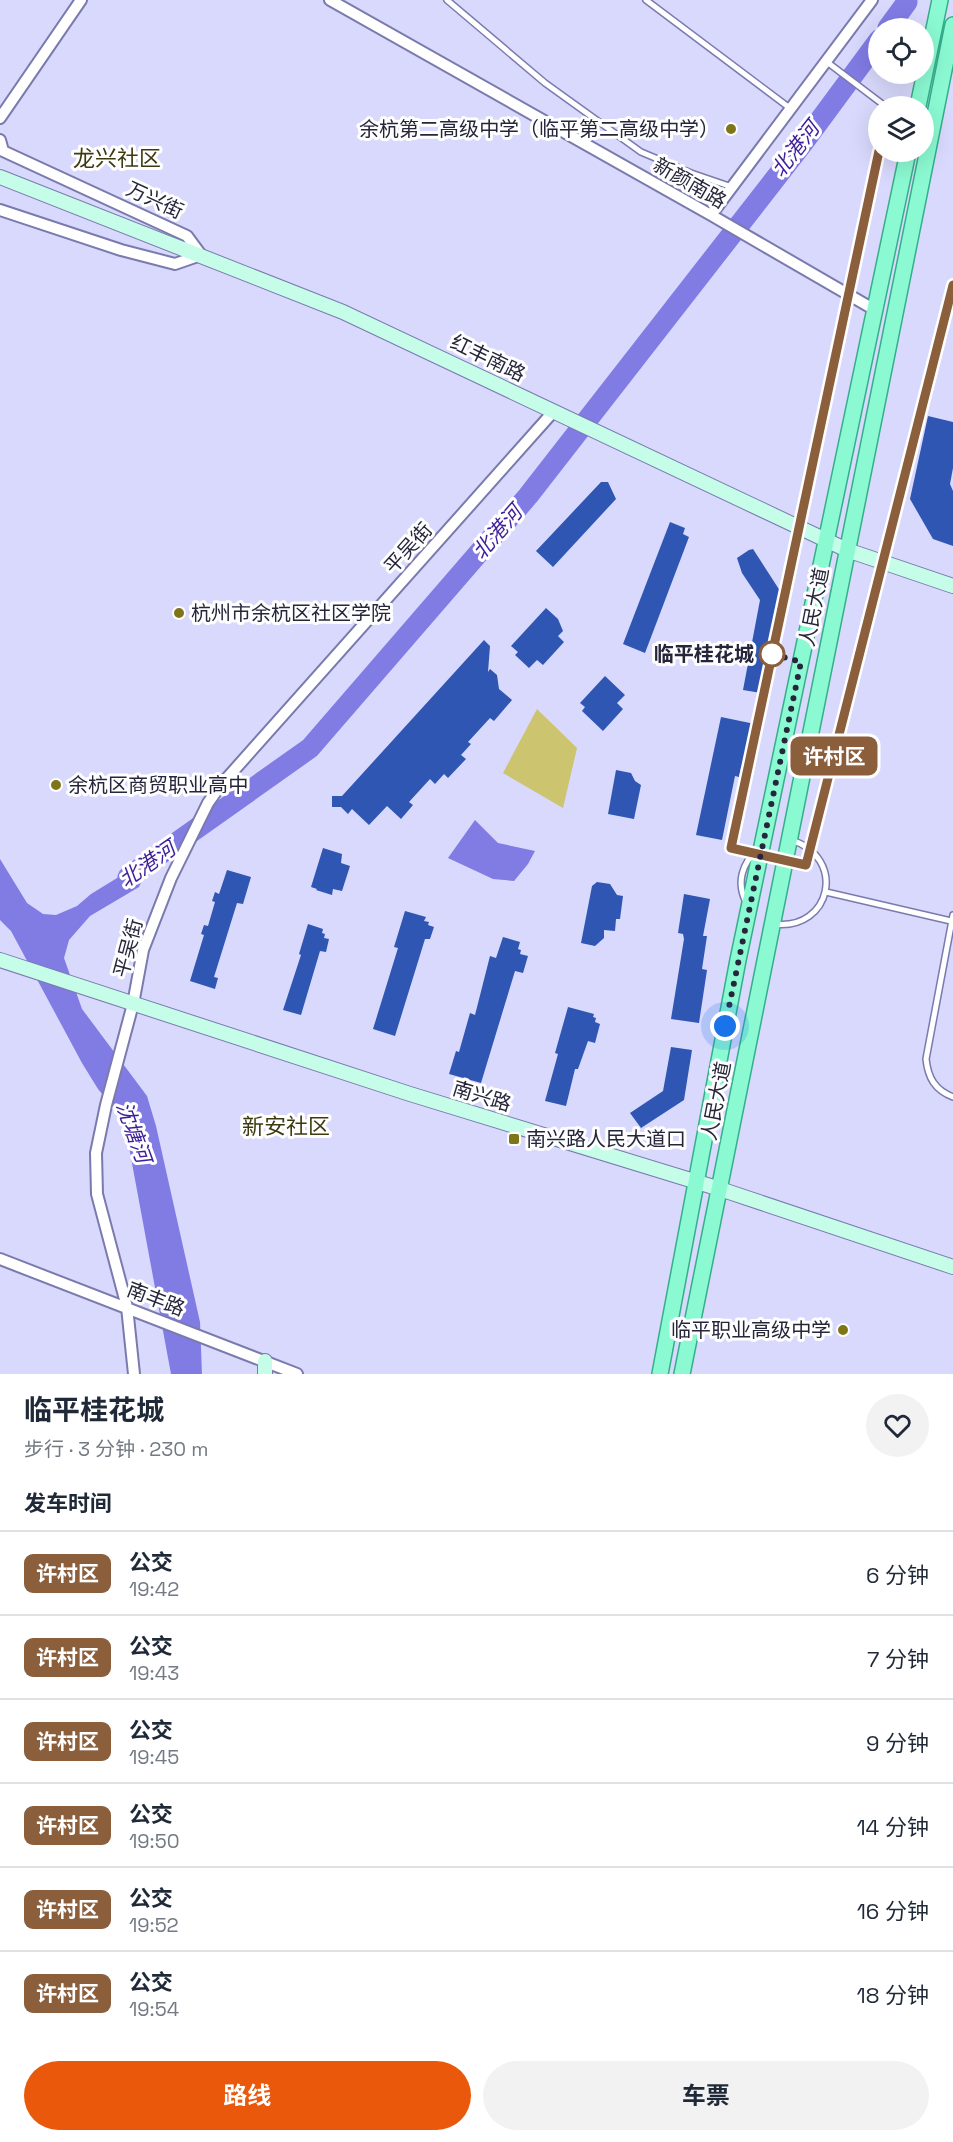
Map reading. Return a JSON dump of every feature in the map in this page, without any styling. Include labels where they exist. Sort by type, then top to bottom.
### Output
[{"type":"main road","points":[[920,96],[940,0]]},
{"type":"main road","name":"人民大道","points":[[682,1374],[953,25]]},
{"type":"main road","name":"人民大道","points":[[660,1374],[748,908],[906,162]]},
{"type":"street","points":[[0,118],[81,0]]},
{"type":"street","name":"新颜南路","points":[[330,0],[712,215],[875,310]]},
{"type":"street","points":[[712,215],[872,0]]},
{"type":"street","name":"万兴街","points":[[0,140],[3,151],[187,236],[201,255]]},
{"type":"street","name":"红丰南路","points":[[0,177],[343,312],[847,550],[953,586]]},
{"type":"street","points":[[0,210],[121,250],[175,264],[201,255]]},
{"type":"street","name":"平吴街","points":[[134,1374],[127,1307],[97,1194],[96,1153],[106,1105],[133,1004],[143,950],[175,870],[208,803],[219,786],[553,413]]},
{"type":"street","name":"南兴路","points":[[0,960],[410,1094],[720,1189],[953,1267]]},
{"type":"street","name":"南丰路","points":[[0,1258],[205,1338],[265,1368],[297,1374]]},
{"type":"lane","points":[[447,0],[545,83],[640,152],[691,174],[732,187]]},
{"type":"lane","points":[[646,0],[790,109]]},
{"type":"lane","points":[[826,61],[871,96]]},
{"type":"lane","points":[[772,924],[786,926],[799,923],[811,916],[820,905],[826,892],[826,878],[819,858],[803,844],[789,840]]},
{"type":"lane","points":[[748,908],[742,896],[742,875],[751,855],[761,846]]},
{"type":"lane","points":[[826,892],[951,921]]},
{"type":"lane","points":[[953,915],[926,1059],[930,1080],[953,1097]]},
{"type":"shaded area","points":[[537,709],[577,748],[563,808],[503,773]]},
{"type":"water","points":[[475,820],[498,843],[535,851],[514,881],[493,879],[448,858]]},
{"type":"water","name":"沈塘河","points":[[153,856],[139,887],[90,916],[69,940],[64,958],[82,1009],[147,1096],[156,1126],[200,1322],[202,1374],[171,1374],[124,1120],[98,1089],[11,931],[0,920],[0,859],[27,903],[43,914],[56,915],[77,906],[91,894]]},
{"type":"building","points":[[928,416],[953,422],[953,468],[950,484],[953,491],[953,546],[933,539],[910,499]]},
{"type":"building","points":[[601,482],[608,482],[616,499],[553,567],[536,551]]},
{"type":"building","points":[[670,522],[685,528],[683,534],[689,537],[645,653],[623,644]]},
{"type":"building","points":[[753,549],[784,597],[761,693],[743,690],[760,600],[742,573],[737,558]]},
{"type":"building","points":[[546,608],[558,619],[563,631],[558,636],[564,642],[543,665],[537,660],[529,668],[515,655],[518,652],[511,646]]},
{"type":"building","points":[[484,640],[490,646],[488,672],[490,669],[497,675],[499,689],[512,700],[494,721],[490,718],[468,742],[471,744],[461,755],[466,759],[448,778],[444,774],[435,784],[430,779],[409,802],[413,805],[401,819],[387,806],[369,825],[352,809],[348,814],[341,807],[332,807],[332,796],[342,796]]},
{"type":"building","points":[[605,676],[625,695],[617,703],[623,709],[603,731],[582,711],[585,707],[580,703]]},
{"type":"building","points":[[721,717],[755,724],[745,769],[741,768],[739,777],[735,776],[722,840],[696,835]]},
{"type":"building","points":[[616,770],[631,773],[635,781],[641,785],[634,819],[608,814]]},
{"type":"building","points":[[323,848],[342,854],[341,863],[350,866],[342,891],[333,889],[332,895],[311,887]]},
{"type":"building","points":[[227,870],[251,877],[243,904],[237,903],[214,977],[218,978],[215,989],[190,981],[204,935],[201,934],[204,925],[208,926],[215,902],[212,901],[215,892],[219,894]]},
{"type":"building","points":[[597,882],[610,884],[617,895],[623,896],[620,919],[616,919],[615,931],[604,930],[604,938],[595,946],[581,943],[592,886]]},
{"type":"building","points":[[684,894],[710,899],[703,936],[707,936],[702,969],[707,970],[699,1023],[671,1019],[684,939],[683,934],[678,933]]},
{"type":"building","points":[[405,911],[426,917],[424,921],[434,927],[430,939],[425,939],[395,1036],[373,1029],[398,948],[394,947]]},
{"type":"building","points":[[308,924],[323,929],[324,938],[329,939],[326,952],[320,951],[301,1015],[283,1010],[301,955],[299,954]]},
{"type":"building","points":[[503,937],[520,942],[518,949],[521,950],[520,954],[528,956],[523,973],[515,971],[481,1083],[449,1074],[456,1051],[459,1052],[470,1013],[475,1015],[490,956],[496,958]]},
{"type":"building","points":[[568,1007],[594,1014],[595,1022],[600,1024],[595,1043],[588,1041],[578,1069],[575,1069],[566,1106],[545,1101]]},
{"type":"building","points":[[671,1047],[692,1050],[684,1100],[641,1128],[630,1113],[663,1091]]},
{"type":"waterway","name":"北港河","points":[[895,18],[907,2]]},
{"type":"waterway","name":"北港河","points":[[128,877],[310,748],[528,496],[803,143],[868,55]]},
{"type":"bus line","name":"许村区","points":[[877,162],[731,848],[806,865],[953,285]]},
{"type":"place","name":"余杭第二高级中学（临平第二高级中学）","points":[[731,129]]},
{"type":"place","name":"杭州市余杭区社区学院","points":[[179,613]]},
{"type":"place","name":"临平桂花城","points":[[772,654]]},
{"type":"place","name":"余杭区商贸职业高中","points":[[56,785]]},
{"type":"place","name":"南兴路人民大道口","points":[[514,1139]]},
{"type":"place","name":"临平职业高级中学","points":[[843,1330]]},
{"type":"district","name":"龙兴社区","points":[[117,158]]},
{"type":"district","name":"新安社区","points":[[286,1126]]},
{"type":"route","points":[[725,1026],[801,662],[772,654]]}]
